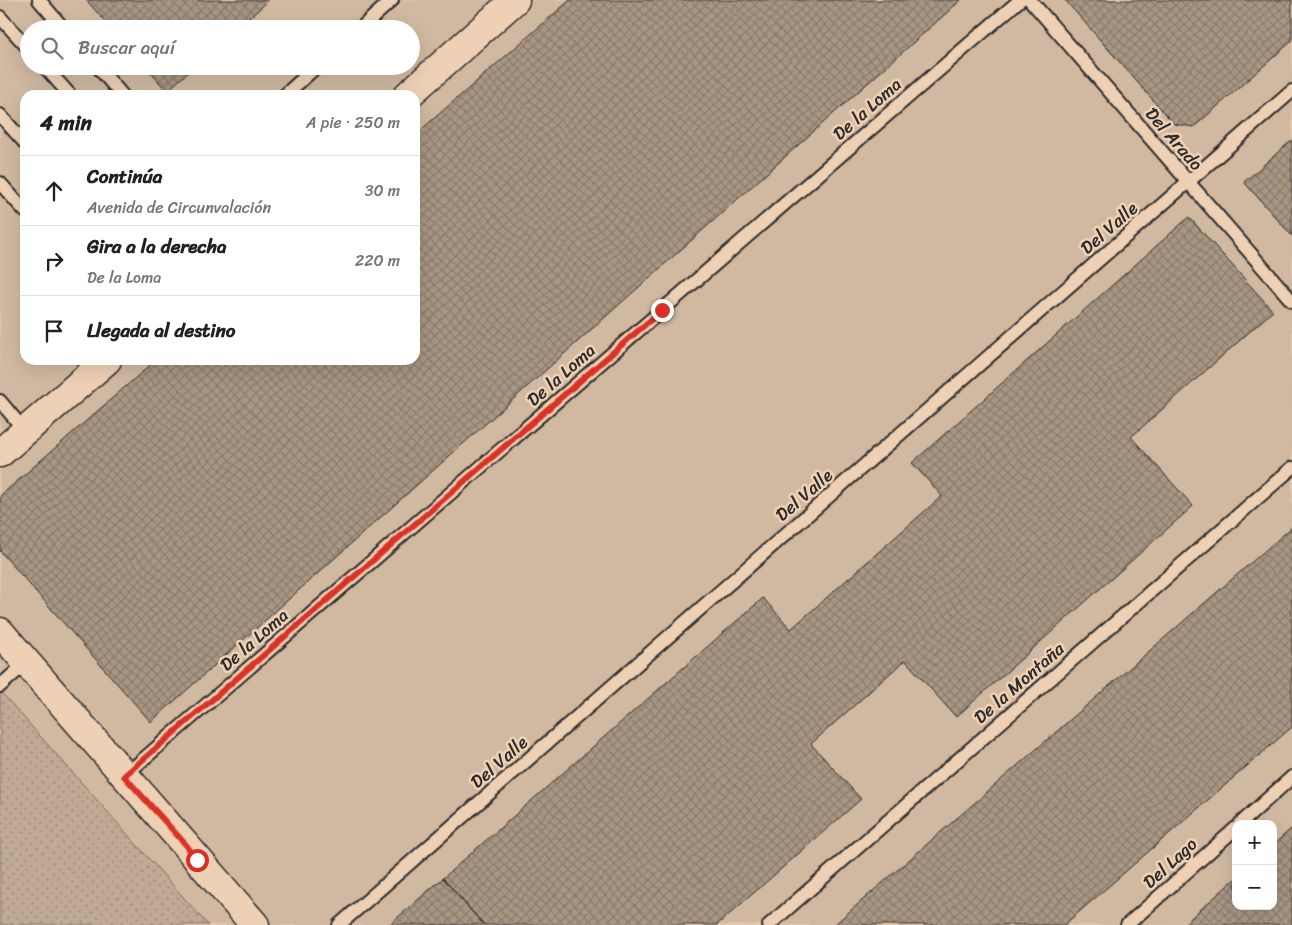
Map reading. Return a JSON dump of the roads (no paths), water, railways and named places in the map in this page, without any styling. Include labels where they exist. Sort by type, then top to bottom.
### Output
[{"type":"street","points":[[414,90],[515,0]]},
{"type":"street","points":[[0,454],[101,365]]},
{"type":"street","points":[[0,632],[255,925]]},
{"type":"lane","points":[[39,0],[56,20]]},
{"type":"lane","points":[[370,20],[392,0]]},
{"type":"lane","name":"De la Loma","points":[[124,776],[1020,0]]},
{"type":"lane","name":"Del Arado","points":[[1030,0],[1292,300]]},
{"type":"lane","points":[[0,17],[20,39]]},
{"type":"lane","points":[[52,75],[66,90]]},
{"type":"lane","points":[[105,75],[118,90]]},
{"type":"lane","points":[[291,90],[307,75]]},
{"type":"lane","name":"Del Valle","points":[[339,925],[1292,91]]},
{"type":"lane","points":[[0,115],[20,138]]},
{"type":"lane","points":[[0,183],[20,205]]},
{"type":"lane","points":[[0,402],[25,431]]},
{"type":"lane","name":"De la Montaña","points":[[769,925],[1292,468]]},
{"type":"lane","points":[[0,686],[26,663]]},
{"type":"lane","points":[[1244,820],[1292,777]]},
{"type":"lane","name":"Del Lago","points":[[1127,925],[1232,832]]}]
